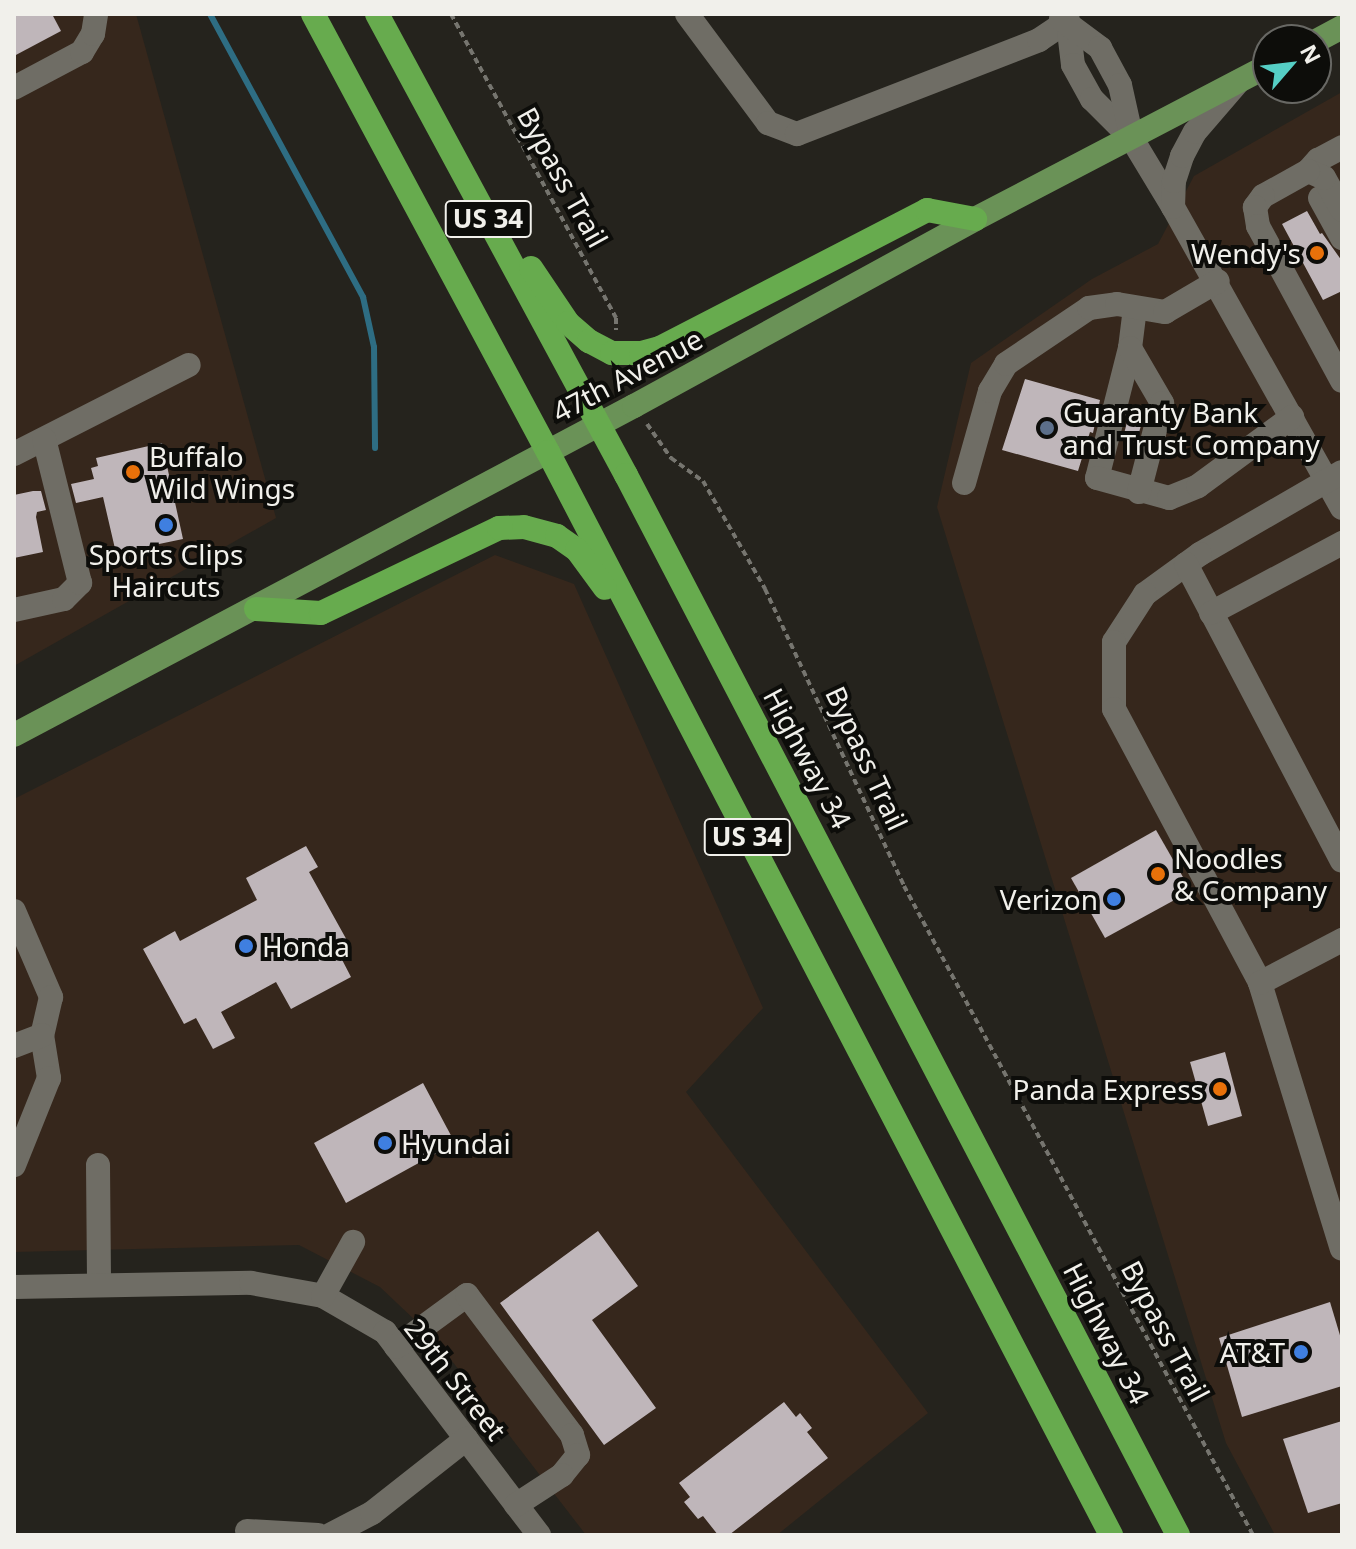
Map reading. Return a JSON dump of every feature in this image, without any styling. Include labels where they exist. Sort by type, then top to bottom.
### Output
[{"type":"highway","name":"US 34","points":[[313,14],[548,452],[1111,1535]]},
{"type":"highway","name":"Highway 34","points":[[377,14],[599,425],[1178,1535]]},
{"type":"highway","points":[[394,45],[551,300],[568,323],[589,341],[612,353],[641,353],[660,348],[927,210],[975,219]]},
{"type":"highway","points":[[256,609],[321,613],[499,528],[524,527],[557,536],[577,550],[597,576],[698,740]]},
{"type":"main road","name":"47th Avenue","points":[[14,735],[599,425],[975,219],[1252,75]]},
{"type":"street","points":[[14,88],[82,52],[93,34],[96,14]]},
{"type":"street","points":[[687,14],[768,123],[797,134],[1039,40],[1063,17],[1100,48],[1107,60],[1120,85],[1132,139],[1218,281],[1292,417],[1334,476],[1342,508]]},
{"type":"street","points":[[1173,207],[1174,181],[1182,156],[1195,132],[1238,82]]},
{"type":"street","points":[[1342,147],[1318,160],[1316,174],[1319,196],[1342,238]]},
{"type":"street","points":[[1316,174],[1342,210]]},
{"type":"street","points":[[1316,174],[1263,196],[1255,207],[1258,226],[1342,381]]},
{"type":"street","points":[[964,483],[990,391],[1006,364],[1089,308],[1117,304],[1165,312],[1218,281]]},
{"type":"street","points":[[1135,308],[1130,348],[1097,478],[1169,498],[1198,486],[1292,417]]},
{"type":"street","points":[[1130,348],[1162,403],[1139,492]]},
{"type":"street","points":[[14,454],[189,365]]},
{"type":"street","points":[[14,610],[64,599],[80,583],[44,439]]},
{"type":"street","points":[[1334,476],[1186,564],[1145,594],[1114,642],[1114,709],[1260,983],[1342,1249]]},
{"type":"street","points":[[1211,613],[1342,543]]},
{"type":"street","points":[[1186,564],[1342,861]]},
{"type":"street","points":[[14,911],[51,997],[42,1035],[49,1078],[14,1165]]},
{"type":"street","points":[[1260,983],[1342,940]]},
{"type":"street","points":[[14,1046],[42,1035]]},
{"type":"street","points":[[98,1165],[99,1285]]},
{"type":"street","points":[[323,1296],[353,1242]]},
{"type":"street","name":"29th Street","points":[[14,1287],[251,1283],[323,1296],[385,1332],[539,1535]]},
{"type":"street","points":[[396,1347],[467,1295],[572,1435],[578,1455],[562,1475],[516,1505]]},
{"type":"street","points":[[330,1535],[372,1513],[466,1439]]},
{"type":"street","points":[[247,1531],[318,1535]]},
{"type":"path","name":"Bypass Trail","points":[[451,14],[616,318],[612,353]]},
{"type":"path","name":"Bypass Trail","points":[[634,406],[671,458],[703,481],[765,589],[904,886],[1253,1535]]},
{"type":"shaded area","points":[[14,14],[136,14],[276,518],[14,666]]},
{"type":"shaded area","points":[[1342,92],[1342,1535],[1275,1535],[1226,1443],[937,507],[971,363],[1092,279],[1158,244],[1194,176],[1321,104],[1332,104],[1332,98]]},
{"type":"shaded area","points":[[495,555],[574,584],[763,1008],[686,1092],[928,1413],[777,1535],[586,1535],[435,1339],[380,1287],[299,1245],[14,1252],[14,799]]},
{"type":"building","points":[[14,14],[52,14],[61,31],[14,56]]},
{"type":"building","points":[[1307,211],[1320,234],[1342,261],[1342,291],[1323,300],[1282,224]]},
{"type":"building","points":[[1025,379],[1100,400],[1093,433],[1090,432],[1078,471],[1002,450]]},
{"type":"building","points":[[1130,410],[1144,415],[1136,443],[1123,438]]},
{"type":"building","points":[[162,443],[183,539],[116,553],[103,497],[76,503],[71,484],[94,479],[91,468],[98,466],[96,458]]},
{"type":"building","points":[[41,491],[46,510],[37,512],[36,517],[43,552],[14,558],[14,495]]},
{"type":"building","points":[[1156,830],[1191,891],[1105,938],[1071,878]]},
{"type":"building","name":"Honda","points":[[306,846],[318,867],[309,872],[349,944],[337,950],[351,977],[291,1009],[276,982],[221,1012],[235,1038],[213,1049],[196,1018],[184,1024],[143,949],[175,931],[180,941],[257,900],[246,878]]},
{"type":"building","points":[[1225,1052],[1242,1116],[1208,1126],[1190,1062]]},
{"type":"building","name":"Hyundai","points":[[423,1083],[455,1143],[346,1203],[314,1143]]},
{"type":"building","points":[[598,1231],[638,1286],[592,1320],[656,1408],[604,1445],[500,1303]]},
{"type":"building","points":[[1330,1302],[1342,1342],[1342,1386],[1242,1417],[1219,1338]]},
{"type":"building","points":[[784,1402],[796,1417],[800,1413],[812,1428],[807,1432],[828,1458],[729,1535],[718,1535],[703,1516],[698,1519],[684,1502],[690,1497],[679,1483]]},
{"type":"building","points":[[1342,1421],[1342,1503],[1308,1513],[1283,1439]]},
{"type":"waterway","points":[[210,14],[363,297],[374,347],[375,448]]},
{"type":"place","name":"Wendy's","points":[[1317,253]]},
{"type":"place","name":"Guaranty Bank and Trust Company","points":[[1047,428]]},
{"type":"place","name":"Buffalo Wild Wings","points":[[133,472]]},
{"type":"place","name":"Sports Clips Haircuts","points":[[166,525]]},
{"type":"place","name":"Noodles & Company","points":[[1158,874]]},
{"type":"place","name":"Verizon","points":[[1114,899]]},
{"type":"place","name":"Honda","points":[[246,946]]},
{"type":"place","name":"Panda Express","points":[[1220,1089]]},
{"type":"place","name":"Hyundai","points":[[385,1143]]},
{"type":"place","name":"AT&T","points":[[1301,1352]]}]
